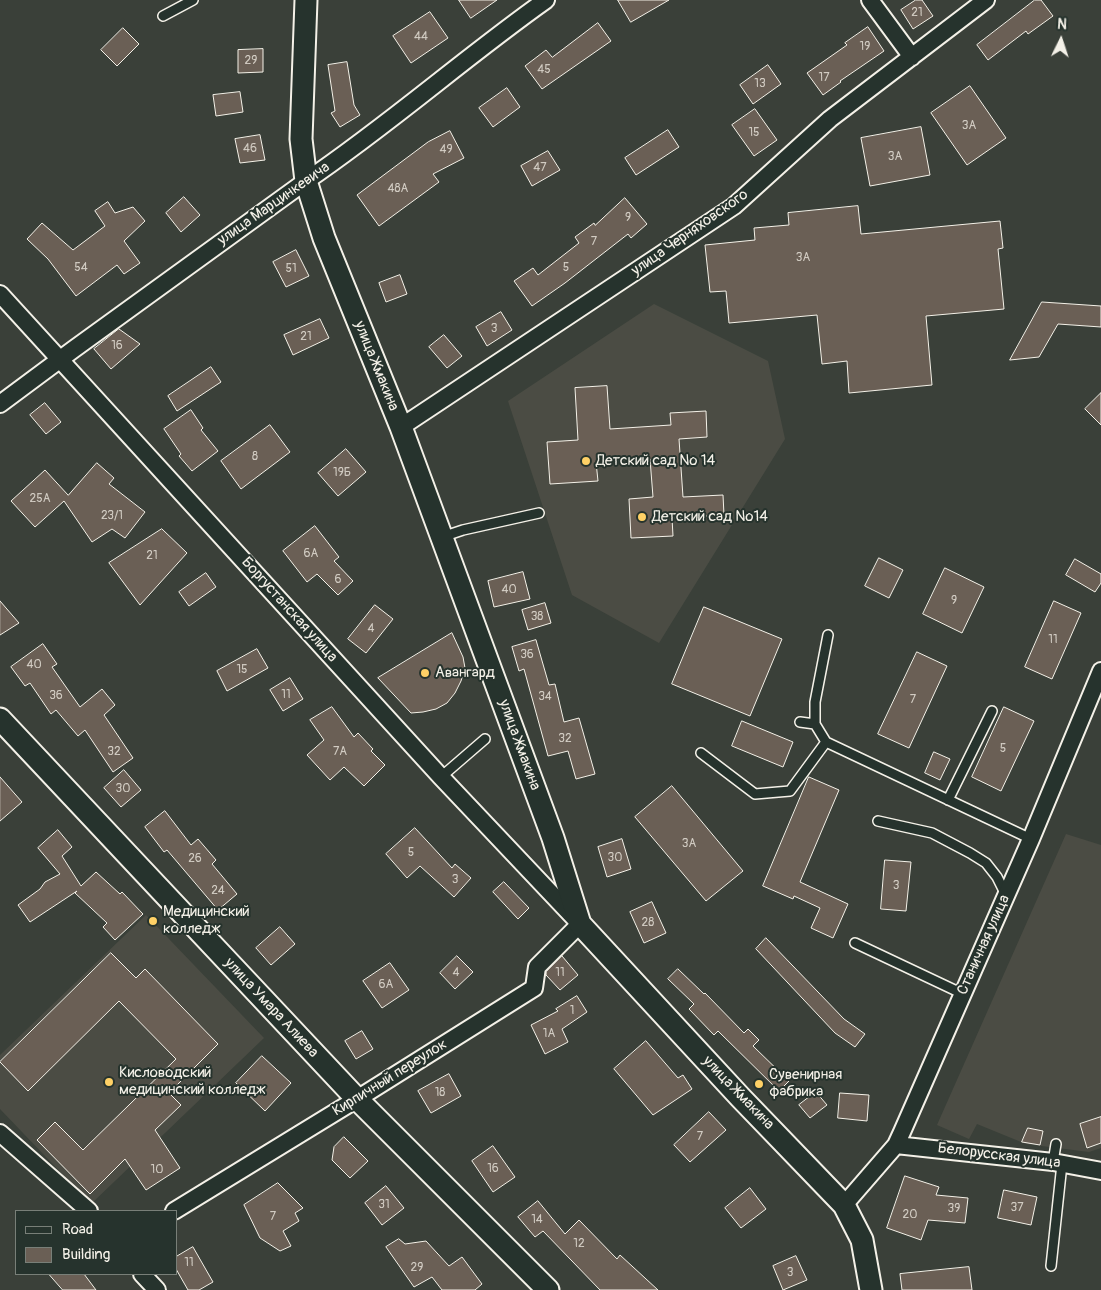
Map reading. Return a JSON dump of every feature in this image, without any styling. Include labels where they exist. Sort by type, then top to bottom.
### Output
[{"type":"street","name":"улица Жмакина","points":[[306,0],[301,139],[306,181],[324,238],[401,427],[554,838],[580,924],[740,1097],[844,1205],[862,1240],[871,1290]]},
{"type":"street","name":"улица Марцинкевича","points":[[0,404],[340,158],[546,0]]},
{"type":"street","points":[[870,0],[912,57]]},
{"type":"street","name":"улица Черняховского","points":[[401,427],[734,206],[830,119],[986,0]]},
{"type":"street","name":"Боргустанская улица","points":[[0,294],[441,777],[580,924]]},
{"type":"street","name":"Станичная улица","points":[[844,1205],[896,1145],[1007,895],[1101,671]]},
{"type":"street","name":"улица Умара Алиева","points":[[0,719],[357,1100],[548,1290]]},
{"type":"street","name":"Кирпичный переулок","points":[[176,1210],[357,1100],[534,988],[537,967],[580,924]]},
{"type":"street","points":[[0,1133],[88,1210]]},
{"type":"street","name":"Белорусская улица","points":[[896,1145],[1057,1163],[1101,1171]]},
{"type":"street","points":[[143,1275],[157,1290]]},
{"type":"lane","points":[[163,16],[193,0]]},
{"type":"lane","points":[[442,537],[463,530],[539,513]]},
{"type":"lane","points":[[828,635],[815,702],[815,724],[826,742],[1031,839]]},
{"type":"lane","points":[[948,800],[992,711]]},
{"type":"lane","points":[[800,722],[815,724]]},
{"type":"lane","points":[[441,777],[486,739]]},
{"type":"lane","points":[[701,753],[755,794],[781,792],[790,791],[826,742]]},
{"type":"lane","points":[[878,821],[932,833],[970,853],[986,863],[997,877],[1007,895]]},
{"type":"lane","points":[[855,943],[963,994]]},
{"type":"lane","points":[[1051,1266],[1057,1163],[1056,1144]]},
{"type":"shaded area","name":"Детский сад №14","points":[[654,304],[768,361],[785,439],[659,643],[572,595],[508,401]]},
{"type":"shaded area","points":[[1066,834],[1101,845],[1101,1148],[1089,1152],[1026,1144],[977,1124],[969,1139],[937,1125]]},
{"type":"shaded area","name":"Кисловодский медицинский колледж","points":[[146,915],[264,1038],[91,1204],[0,1109],[0,1055]]},
{"type":"building","points":[[459,0],[497,0],[471,18]]},
{"type":"building","points":[[618,0],[669,0],[631,22]]},
{"type":"building","points":[[916,0],[922,0],[933,16],[913,29],[901,10]]},
{"type":"building","points":[[1035,0],[1041,0],[1053,16],[1028,34],[1026,31],[988,60],[977,45]]},
{"type":"building","points":[[430,12],[448,38],[411,63],[393,36]]},
{"type":"building","points":[[598,23],[611,41],[542,89],[525,66],[546,50],[552,57]]},
{"type":"building","points":[[868,27],[884,51],[823,95],[807,73],[847,45],[845,43]]},
{"type":"building","points":[[123,28],[139,44],[117,66],[101,50]]},
{"type":"building","points":[[263,49],[263,72],[238,73],[238,50]]},
{"type":"building","points":[[347,62],[354,105],[360,115],[340,127],[331,113],[335,111],[328,65]]},
{"type":"building","points":[[768,65],[781,84],[753,104],[740,85]]},
{"type":"building","points":[[970,86],[1006,138],[967,165],[931,113]]},
{"type":"building","points":[[507,88],[520,107],[493,127],[479,108]]},
{"type":"building","points":[[240,92],[243,112],[216,116],[213,95]]},
{"type":"building","points":[[755,109],[777,140],[754,156],[732,125]]},
{"type":"building","points":[[921,127],[930,175],[870,186],[861,138]]},
{"type":"building","points":[[668,130],[679,147],[636,175],[625,158]]},
{"type":"building","points":[[450,131],[464,158],[433,174],[439,182],[379,226],[357,195],[428,142]]},
{"type":"building","points":[[260,135],[265,160],[240,163],[235,139]]},
{"type":"building","points":[[548,151],[560,170],[532,186],[521,166]]},
{"type":"building","points":[[184,197],[200,215],[181,232],[166,213]]},
{"type":"building","points":[[625,198],[647,224],[631,238],[628,234],[532,306],[514,281],[533,268],[538,275],[579,243],[575,237],[594,223],[595,225]]},
{"type":"building","points":[[108,202],[115,213],[133,207],[145,221],[124,241],[140,263],[124,274],[117,265],[76,296],[48,259],[27,239],[42,223],[73,250],[105,226],[95,211]]},
{"type":"building","points":[[858,206],[861,234],[1000,221],[1003,248],[998,249],[1004,309],[926,316],[932,385],[849,393],[847,361],[822,364],[817,315],[729,323],[726,291],[710,292],[705,245],[755,240],[754,228],[789,225],[788,213]]},
{"type":"building","points":[[296,250],[309,276],[286,287],[273,262]]},
{"type":"building","points":[[400,275],[407,294],[386,302],[379,283]]},
{"type":"building","points":[[1042,302],[1101,306],[1101,327],[1058,324],[1039,357],[1010,360]]},
{"type":"building","points":[[501,312],[512,330],[487,346],[476,327]]},
{"type":"building","points":[[320,319],[329,338],[293,355],[284,335]]},
{"type":"building","points":[[119,329],[140,344],[111,369],[94,349]]},
{"type":"building","points":[[444,335],[462,356],[447,368],[429,347]]},
{"type":"building","points":[[211,367],[221,382],[177,411],[168,396]]},
{"type":"building","name":"Детский сад № 14","points":[[607,386],[610,429],[671,425],[670,413],[706,411],[707,437],[679,439],[683,497],[723,495],[724,515],[672,518],[673,536],[631,538],[629,499],[653,497],[650,459],[596,462],[598,481],[550,484],[547,442],[578,440],[575,388]]},
{"type":"building","points":[[1101,393],[1101,425],[1085,409]]},
{"type":"building","points":[[45,403],[61,422],[46,434],[30,415]]},
{"type":"building","points":[[191,410],[203,428],[201,430],[218,451],[192,471],[179,456],[181,454],[164,429]]},
{"type":"building","points":[[270,425],[290,452],[241,489],[221,461]]},
{"type":"building","points":[[346,449],[366,472],[338,496],[318,473]]},
{"type":"building","points":[[97,463],[114,478],[109,484],[145,512],[125,538],[112,529],[92,542],[64,501],[35,527],[11,501],[45,470],[68,495]]},
{"type":"building","points":[[315,526],[339,557],[334,561],[353,581],[338,595],[317,574],[307,582],[283,551]]},
{"type":"building","points":[[162,529],[187,553],[140,605],[109,563]]},
{"type":"building","points":[[879,558],[903,570],[889,598],[865,586]]},
{"type":"building","points":[[1075,559],[1101,574],[1101,583],[1095,592],[1066,575]]},
{"type":"building","points":[[945,568],[984,587],[962,633],[923,614]]},
{"type":"building","points":[[523,572],[530,599],[494,607],[488,581]]},
{"type":"building","points":[[206,573],[216,587],[189,606],[179,592]]},
{"type":"building","points":[[0,601],[19,623],[0,635]]},
{"type":"building","points":[[1054,601],[1081,613],[1052,679],[1025,667]]},
{"type":"building","points":[[545,603],[551,623],[528,630],[522,610]]},
{"type":"building","points":[[375,605],[393,619],[366,653],[348,639]]},
{"type":"building","points":[[704,607],[782,639],[750,716],[672,684]]},
{"type":"building","name":"Авангард","points":[[452,633],[463,657],[465,668],[455,693],[447,703],[436,709],[411,713],[378,678]]},
{"type":"building","points":[[536,640],[549,685],[555,684],[564,722],[579,718],[595,774],[576,779],[568,751],[548,756],[524,669],[519,671],[512,647]]},
{"type":"building","points":[[43,644],[57,664],[52,667],[80,707],[102,689],[115,705],[104,715],[133,758],[113,772],[85,730],[78,736],[56,710],[51,714],[30,683],[25,686],[11,667]]},
{"type":"building","points":[[257,649],[268,668],[227,691],[217,671]]},
{"type":"building","points":[[917,652],[947,666],[909,748],[878,734]]},
{"type":"building","points":[[290,678],[303,699],[283,711],[270,690]]},
{"type":"building","points":[[332,707],[354,737],[358,733],[373,749],[371,751],[385,765],[364,786],[344,767],[330,780],[307,755],[324,740],[310,720]]},
{"type":"building","points":[[1004,707],[1034,721],[1001,791],[972,777]]},
{"type":"building","points":[[742,721],[793,742],[783,767],[732,746]]},
{"type":"building","points":[[934,752],[950,759],[940,780],[925,773]]},
{"type":"building","points":[[124,770],[141,790],[121,807],[104,788]]},
{"type":"building","points":[[0,777],[22,802],[0,821]]},
{"type":"building","points":[[809,777],[839,790],[800,882],[848,904],[833,938],[811,928],[820,908],[794,896],[793,899],[763,886]]},
{"type":"building","points":[[672,786],[743,871],[706,901],[635,817]]},
{"type":"building","points":[[165,811],[191,845],[198,839],[216,860],[212,864],[237,894],[218,910],[167,850],[164,852],[145,827]]},
{"type":"building","points":[[415,828],[452,868],[455,864],[471,878],[454,897],[420,866],[407,878],[386,854]]},
{"type":"building","points":[[58,830],[72,847],[62,856],[81,886],[96,872],[120,894],[122,892],[143,914],[115,940],[103,927],[107,923],[75,893],[77,891],[30,922],[18,905],[40,889],[45,882],[60,874],[38,848]]},
{"type":"building","points":[[622,839],[631,869],[607,877],[598,847]]},
{"type":"building","points":[[885,860],[911,862],[906,911],[881,909]]},
{"type":"building","points":[[504,882],[529,908],[518,919],[493,892]]},
{"type":"building","points":[[652,902],[666,933],[644,943],[630,912]]},
{"type":"building","points":[[280,927],[295,944],[271,965],[256,948]]},
{"type":"building","points":[[766,938],[844,1019],[865,1034],[855,1047],[835,1033],[756,949]]},
{"type":"building","points":[[111,953],[136,978],[145,969],[218,1044],[169,1093],[181,1105],[155,1130],[180,1168],[146,1190],[125,1159],[90,1194],[37,1140],[55,1122],[83,1150],[176,1059],[119,1001],[28,1091],[0,1062]]},
{"type":"building","points":[[457,956],[473,972],[455,989],[440,973]]},
{"type":"building","points":[[562,956],[578,975],[560,990],[546,975],[546,972]]},
{"type":"building","points":[[390,963],[409,990],[382,1008],[363,981]]},
{"type":"building","points":[[678,969],[705,993],[744,1033],[748,1029],[759,1040],[753,1046],[789,1081],[779,1091],[718,1031],[714,1035],[689,1009],[694,1004],[668,979]]},
{"type":"building","points":[[577,996],[587,1012],[562,1029],[568,1042],[545,1054],[531,1025],[558,1011],[556,1009]]},
{"type":"building","points":[[362,1031],[373,1049],[356,1059],[345,1041]]},
{"type":"building","points":[[646,1041],[678,1078],[683,1075],[692,1089],[653,1115],[614,1069]]},
{"type":"building","points":[[262,1056],[291,1083],[265,1111],[236,1083]]},
{"type":"building","points":[[449,1074],[461,1096],[431,1113],[418,1091]]},
{"type":"building","points":[[816,1092],[827,1105],[810,1118],[799,1105]]},
{"type":"building","points":[[840,1093],[869,1095],[867,1121],[838,1118]]},
{"type":"building","points":[[709,1112],[726,1130],[690,1162],[674,1145]]},
{"type":"building","points":[[1101,1117],[1101,1143],[1087,1148],[1080,1124]]},
{"type":"building","points":[[1028,1128],[1043,1131],[1040,1145],[1022,1142]]},
{"type":"building","points":[[344,1137],[368,1161],[350,1178],[332,1160],[334,1147]]},
{"type":"building","points":[[493,1146],[515,1177],[493,1192],[472,1161]]},
{"type":"building","points":[[905,1176],[939,1187],[936,1195],[968,1198],[965,1223],[928,1220],[921,1240],[887,1228]]},
{"type":"building","points":[[278,1183],[303,1208],[295,1213],[299,1221],[283,1231],[291,1246],[280,1251],[260,1238],[244,1205]]},
{"type":"building","points":[[386,1186],[404,1208],[382,1225],[365,1203]]},
{"type":"building","points":[[750,1188],[766,1209],[741,1228],[725,1208]]},
{"type":"building","points":[[1004,1190],[1037,1197],[1031,1225],[998,1218]]},
{"type":"building","points":[[538,1201],[565,1234],[579,1220],[617,1259],[620,1255],[658,1290],[600,1290],[543,1231],[535,1237],[518,1217]]},
{"type":"building","points":[[399,1239],[405,1244],[426,1241],[449,1266],[462,1257],[482,1284],[475,1290],[442,1290],[432,1277],[414,1287],[386,1247]]},
{"type":"building","points":[[193,1247],[213,1282],[199,1290],[188,1290],[178,1272],[178,1256]]},
{"type":"building","points":[[796,1256],[807,1280],[783,1290],[773,1266]]},
{"type":"building","points":[[969,1267],[972,1290],[902,1290],[900,1274]]},
{"type":"building","points":[[50,1275],[85,1275],[96,1290],[63,1290]]},
{"type":"place","name":"Детский сад № 14","points":[[586,461]]},
{"type":"place","name":"Детский сад №14","points":[[642,517]]},
{"type":"place","name":"Авангард","points":[[425,673]]},
{"type":"place","name":"Медицинский колледж","points":[[153,921]]},
{"type":"place","name":"Кисловодский медицинский колледж","points":[[109,1082]]},
{"type":"place","name":"Сувенирная фабрика","points":[[759,1084]]}]
